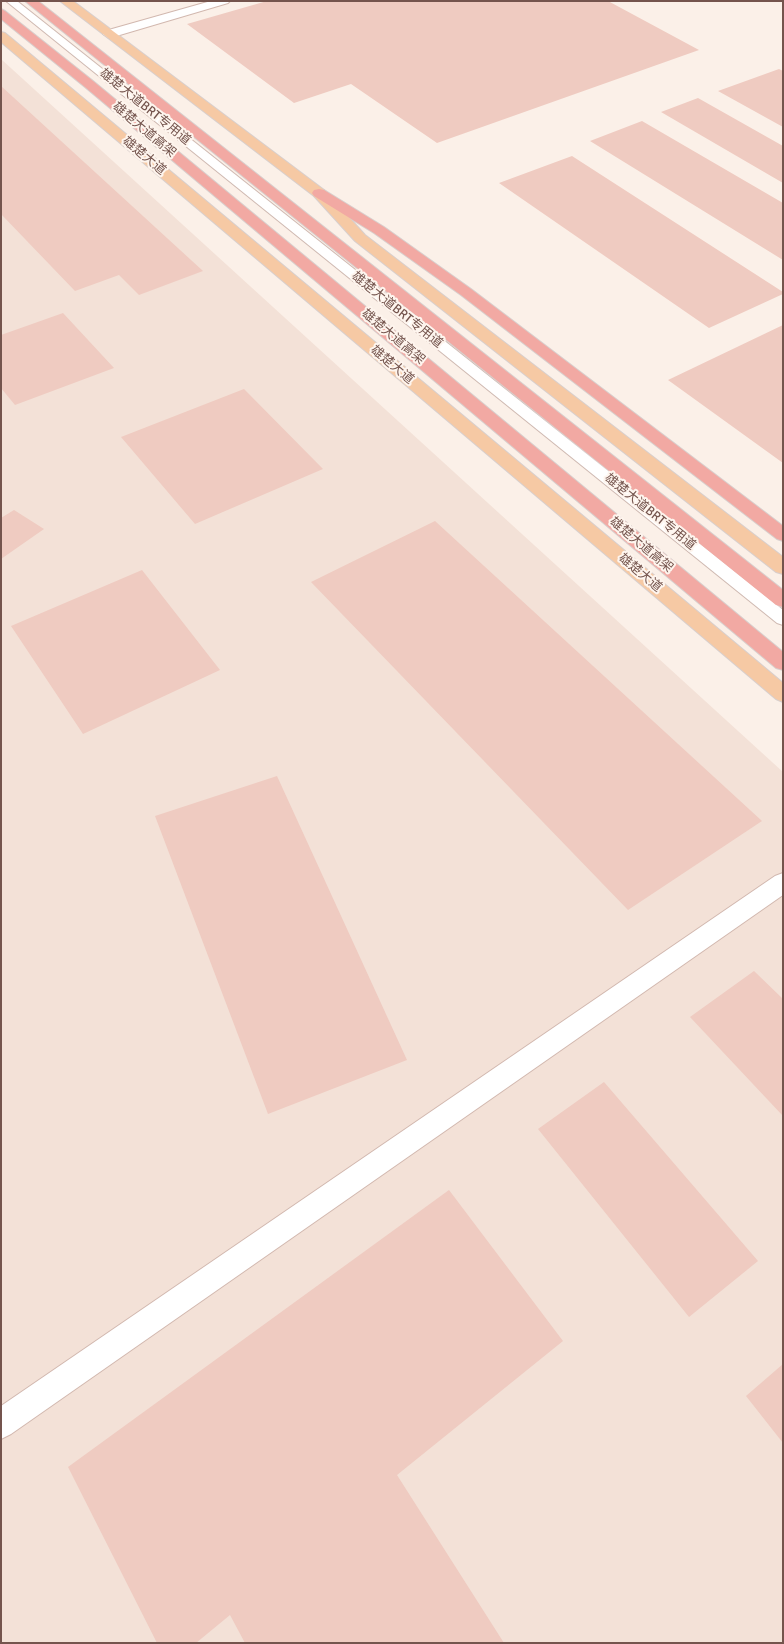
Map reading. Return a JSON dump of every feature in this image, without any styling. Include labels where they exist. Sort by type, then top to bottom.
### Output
[{"type":"highway","name":"雄楚大道高架","points":[[31,1],[783,600]]},
{"type":"highway","name":"雄楚大道高架","points":[[1,13],[89,84],[783,663]]},
{"type":"highway","points":[[319,193],[379,230],[466,292],[783,535]]},
{"type":"main road","points":[[66,1],[319,193],[360,238],[783,567]]},
{"type":"main road","points":[[109,34],[224,1]]},
{"type":"main road","name":"雄楚大道","points":[[1,36],[783,694]]},
{"type":"main road","points":[[1,1424],[783,883]]},
{"type":"lane","name":"雄楚大道BRT专用道","points":[[11,1],[783,619]]},
{"type":"shaded area","points":[[1,59],[783,772],[783,1643],[1,1643]]},
{"type":"building","points":[[267,1],[608,1],[699,50],[437,143],[351,84],[294,103],[187,24]]},
{"type":"building","points":[[779,69],[783,71],[783,127],[718,91]]},
{"type":"building","points":[[1,86],[203,271],[139,295],[119,275],[75,291],[1,214]]},
{"type":"building","points":[[698,98],[783,146],[783,183],[661,112]]},
{"type":"building","points":[[642,121],[783,203],[783,260],[590,141]]},
{"type":"building","points":[[572,156],[783,292],[783,294],[709,328],[499,183]]},
{"type":"building","points":[[63,313],[114,368],[15,405],[1,388],[1,335]]},
{"type":"building","points":[[783,325],[783,463],[668,380]]},
{"type":"building","points":[[244,389],[323,469],[195,524],[121,437]]},
{"type":"building","points":[[14,510],[44,529],[1,559],[1,518]]},
{"type":"building","points":[[435,521],[762,821],[628,910],[311,582]]},
{"type":"building","points":[[142,570],[220,670],[83,734],[11,626]]},
{"type":"building","points":[[277,776],[407,1060],[268,1114],[155,816]]},
{"type":"building","points":[[754,971],[783,999],[783,1116],[690,1017]]},
{"type":"building","points":[[604,1082],[758,1261],[689,1317],[538,1129]]},
{"type":"building","points":[[449,1190],[563,1341],[397,1475],[504,1643],[245,1643],[230,1615],[196,1643],[157,1643],[68,1467]]},
{"type":"building","points":[[783,1364],[783,1443],[746,1396]]}]
